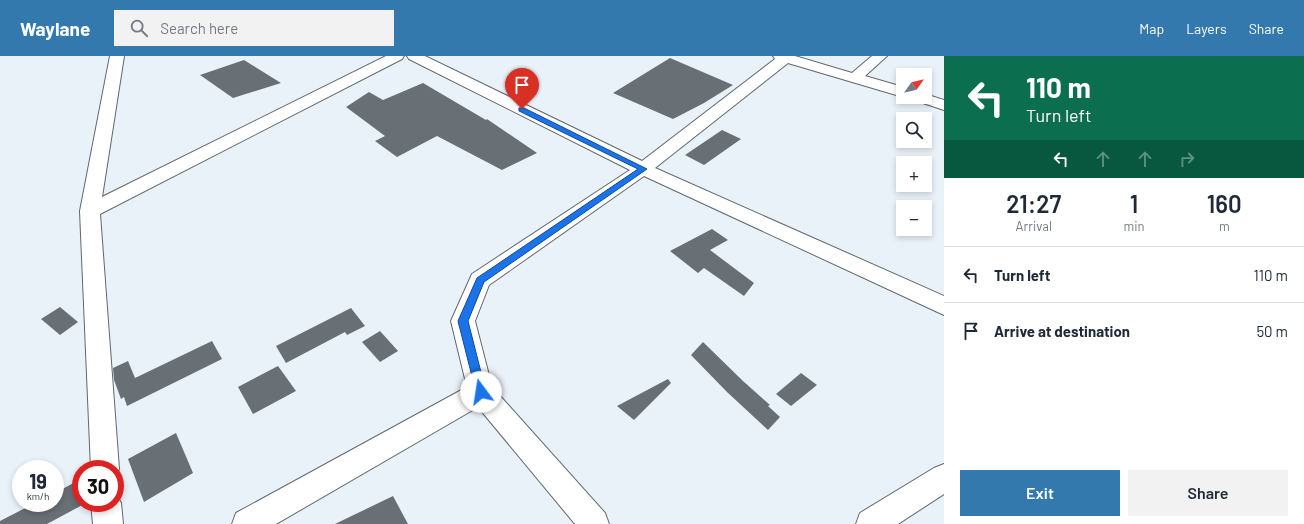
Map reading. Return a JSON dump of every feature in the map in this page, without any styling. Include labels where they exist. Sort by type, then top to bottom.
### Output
[{"type":"street","points":[[104,460],[90,211],[117,56]]},
{"type":"street","points":[[90,211],[397,56]]},
{"type":"street","points":[[414,56],[643,169],[944,306]]},
{"type":"street","points":[[855,78],[880,56]]},
{"type":"street","points":[[594,524],[481,392],[463,321],[480,280],[643,169],[785,57],[896,90]]},
{"type":"street","points":[[932,101],[944,105]]},
{"type":"street","points":[[247,524],[481,392]]},
{"type":"street","points":[[871,524],[944,478]]},
{"type":"street","points":[[107,512],[108,524]]},
{"type":"building","points":[[670,58],[733,85],[704,103],[673,119],[613,93]]},
{"type":"building","points":[[244,60],[281,83],[233,98],[200,75]]},
{"type":"building","points":[[423,83],[486,120],[487,119],[537,153],[502,170],[437,136],[397,157],[375,141],[385,136],[346,107],[369,92],[383,100]]},
{"type":"building","points":[[722,130],[741,139],[704,165],[685,155]]},
{"type":"building","points":[[712,229],[728,240],[710,250],[754,283],[744,296],[704,268],[698,273],[670,251]]},
{"type":"building","points":[[60,307],[78,322],[60,335],[41,319]]},
{"type":"building","points":[[351,308],[365,326],[347,335],[345,332],[286,363],[276,346]]},
{"type":"building","points":[[380,331],[398,351],[380,362],[362,342]]},
{"type":"building","points":[[212,341],[222,359],[127,406],[124,397],[121,399],[114,380],[113,368],[128,361],[135,378]]},
{"type":"building","points":[[703,342],[770,405],[768,406],[780,417],[768,430],[727,392],[691,355]]},
{"type":"building","points":[[278,366],[296,391],[253,414],[238,387]]},
{"type":"building","points":[[801,373],[817,385],[791,406],[776,394]]},
{"type":"building","points":[[668,379],[671,383],[634,420],[617,406]]},
{"type":"building","points":[[176,433],[193,473],[144,502],[128,459]]},
{"type":"building","points":[[72,484],[72,511],[47,524],[0,524],[0,521],[18,512],[64,512],[64,488]]},
{"type":"building","points":[[393,496],[408,524],[335,524]]},
{"type":"route","points":[[481,392],[463,321],[480,280],[643,169],[522,109]]}]
